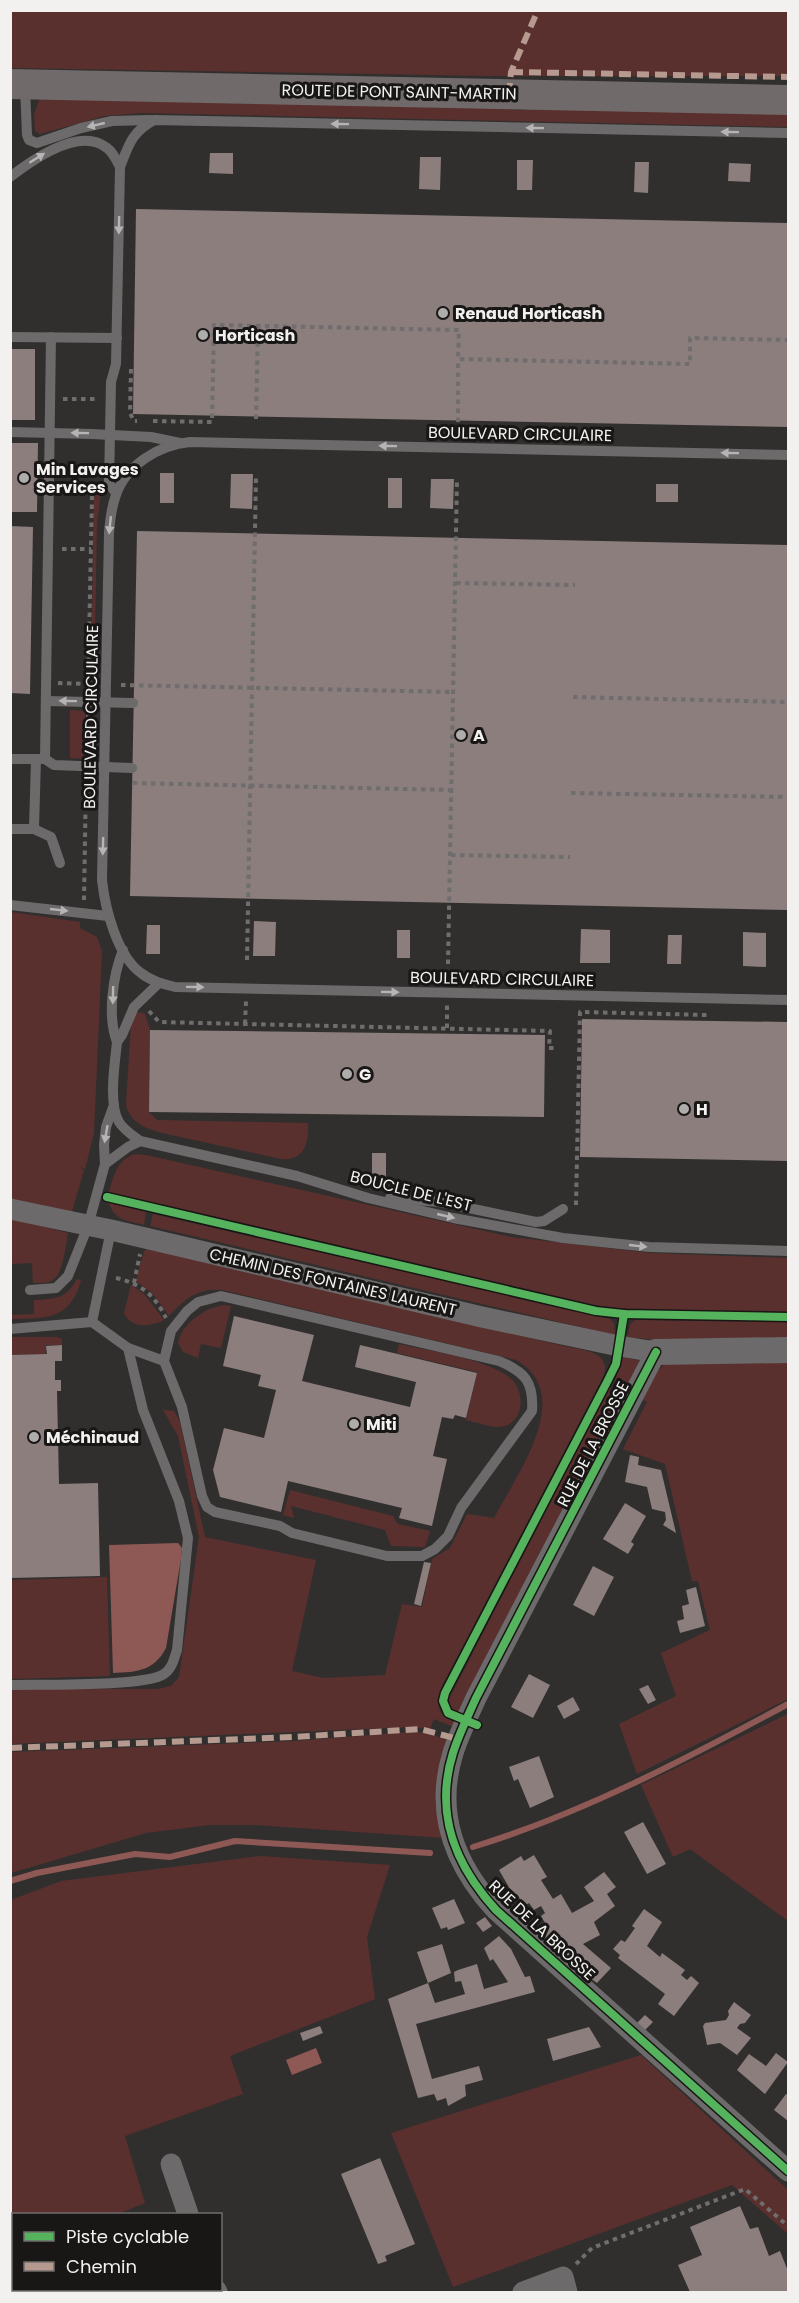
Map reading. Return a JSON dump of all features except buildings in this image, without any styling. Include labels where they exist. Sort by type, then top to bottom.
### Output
[{"type":"main road","name":"ROUTE DE PONT SAINT-MARTIN","points":[[18,84],[789,100]]},
{"type":"street","name":"CHEMIN DES FONTAINES LAURENT","points":[[10,1209],[619,1346],[656,1352]]},
{"type":"street","points":[[656,1352],[789,1350]]},
{"type":"street","name":"RUE DE LA BROSSE","points":[[656,1352],[476,1698],[450,1767],[446,1800],[447,1817],[457,1854],[474,1885],[496,1910],[789,2170]]},
{"type":"street","points":[[171,2164],[188,2213]]},
{"type":"street","points":[[523,2292],[565,2285]]},
{"type":"lane","points":[[18,84],[27,135],[29,140],[36,143],[81,128],[112,121],[154,120],[789,133]]},
{"type":"lane","points":[[116,493],[109,484],[109,436],[111,382],[116,364],[120,167],[129,143],[139,128],[154,120]]},
{"type":"lane","points":[[10,177],[39,156],[66,144],[85,142],[96,142],[107,147],[120,167]]},
{"type":"lane","points":[[10,337],[117,338]]},
{"type":"lane","points":[[34,829],[46,701],[51,337]]},
{"type":"lane","points":[[10,432],[151,437],[180,443]]},
{"type":"lane","name":"BOULEVARD CIRCULAIRE","points":[[789,455],[180,443],[153,453],[139,463],[116,493],[109,533],[102,880],[108,915],[123,950],[140,973],[159,983],[175,987],[789,1000]]},
{"type":"lane","points":[[46,701],[133,703]]},
{"type":"lane","points":[[10,759],[40,759],[54,765],[132,768]]},
{"type":"lane","points":[[10,829],[34,829],[51,837],[60,863]]},
{"type":"lane","points":[[10,905],[108,915]]},
{"type":"lane","points":[[30,1290],[56,1288],[68,1276],[88,1226],[105,1164],[106,1127],[114,1105],[117,1042],[113,1032],[113,986],[114,975],[123,950]]},
{"type":"lane","points":[[117,1042],[134,1007],[159,983]]},
{"type":"lane","points":[[105,1164],[140,1141],[119,1122],[114,1105]]},
{"type":"lane","name":"BOUCLE DE L'EST","points":[[140,1141],[297,1176],[368,1198],[453,1218],[562,1238],[649,1247],[789,1251]]},
{"type":"lane","points":[[368,1198],[440,1202],[536,1222],[552,1217],[562,1209]]},
{"type":"lane","points":[[92,1322],[111,1230]]},
{"type":"lane","points":[[221,1296],[500,1361],[524,1374],[533,1399],[532,1411],[461,1508],[443,1542],[422,1556],[387,1556],[292,1533],[280,1526],[215,1512],[207,1507],[202,1496],[182,1407],[165,1361],[171,1331],[187,1311],[198,1302],[221,1296]]},
{"type":"lane","points":[[10,1329],[92,1322],[128,1348],[165,1361]]},
{"type":"lane","points":[[10,1685],[132,1682],[165,1674],[172,1665],[177,1650],[188,1538],[179,1501],[144,1410],[128,1348]]},
{"type":"path","points":[[131,358],[130,413],[134,420],[212,422],[214,325],[459,330],[458,422]]},
{"type":"path","points":[[256,419],[258,326]]},
{"type":"path","points":[[458,359],[690,364],[690,338],[789,340]]},
{"type":"path","points":[[59,399],[98,399]]},
{"type":"path","points":[[247,960],[256,476]]},
{"type":"path","points":[[448,964],[457,479]]},
{"type":"path","points":[[88,696],[92,497],[102,481]]},
{"type":"path","points":[[58,549],[91,549]]},
{"type":"path","points":[[456,583],[575,585]]},
{"type":"path","points":[[54,683],[94,684]]},
{"type":"path","points":[[122,685],[453,692]]},
{"type":"path","points":[[573,697],[789,702]]},
{"type":"path","points":[[87,759],[88,711]]},
{"type":"path","points":[[84,902],[87,774]]},
{"type":"path","points":[[122,783],[452,790]]},
{"type":"path","points":[[572,793],[789,797]]},
{"type":"path","points":[[450,855],[570,857]]},
{"type":"path","points":[[245,1024],[246,1000]]},
{"type":"path","points":[[144,1005],[159,1022],[550,1031],[549,1048],[557,1048]]},
{"type":"path","points":[[447,1005],[447,1028]]},
{"type":"path","points":[[576,1208],[580,1012],[707,1015]]},
{"type":"path","points":[[571,1049],[579,1049]]},
{"type":"path","points":[[106,1197],[596,1311],[624,1314],[789,1317]]},
{"type":"path","points":[[149,1216],[151,1207]]},
{"type":"path","points":[[141,1249],[134,1283],[155,1300],[167,1318]]},
{"type":"path","points":[[466,1721],[448,1713],[443,1701],[445,1693],[616,1364],[624,1314]]},
{"type":"path","points":[[607,1382],[634,1396]]},
{"type":"path","points":[[565,2285],[592,2248],[745,2189],[789,2226]]},
{"type":"shaded area","points":[[11,10],[788,11],[788,76],[491,76],[11,68]]},
{"type":"shaded area","points":[[42,92],[493,105],[502,109],[524,110],[529,105],[788,110],[788,127],[142,113],[104,116],[40,134],[35,131],[34,115]]},
{"type":"shaded area","points":[[102,485],[97,523],[94,682],[91,682],[94,498]]},
{"type":"shaded area","points":[[70,710],[85,711],[85,759],[70,758]]},
{"type":"shaded area","points":[[11,912],[80,922],[80,928],[97,937],[102,951],[94,1133],[85,1169],[79,1166],[84,1170],[71,1215],[11,1204]]},
{"type":"shaded area","points":[[139,1012],[145,1014],[150,1030],[149,1112],[157,1120],[308,1123],[308,1137],[304,1149],[295,1157],[281,1159],[162,1133],[144,1127],[135,1120],[126,1104],[131,1023],[135,1014]]},
{"type":"shaded area","points":[[135,1154],[511,1237],[650,1253],[788,1258],[788,1312],[621,1309],[600,1306],[109,1192],[120,1164]]},
{"type":"shaded area","points":[[109,1203],[146,1212],[144,1225],[118,1216]]},
{"type":"shaded area","points":[[153,1214],[610,1319],[614,1323],[615,1335],[150,1226]]},
{"type":"shaded area","points":[[11,1218],[68,1233],[62,1265],[53,1280],[46,1283],[33,1283],[32,1263],[11,1264]]},
{"type":"shaded area","points":[[148,1249],[586,1351],[599,1356],[603,1361],[604,1375],[441,1688],[439,1709],[444,1716],[455,1722],[456,1728],[434,1719],[430,1729],[411,1727],[11,1744],[10,1689],[157,1689],[171,1686],[179,1677],[199,1537],[178,1436],[163,1410],[174,1411],[180,1422],[205,1537],[316,1560],[292,1671],[323,1678],[385,1675],[402,1604],[422,1607],[432,1559],[450,1548],[467,1514],[494,1518],[527,1459],[536,1436],[542,1414],[541,1393],[533,1375],[516,1360],[222,1290],[198,1293],[181,1304],[169,1316],[153,1294],[136,1281],[144,1251]]},
{"type":"shaded area","points":[[77,1279],[81,1280],[76,1293],[63,1310],[46,1317],[11,1319],[11,1315],[34,1314],[34,1300],[59,1297],[69,1291]]},
{"type":"shaded area","points":[[131,1285],[144,1294],[164,1320],[142,1325],[131,1322],[127,1318],[124,1313]]},
{"type":"shaded area","points":[[224,1305],[231,1306],[221,1348],[201,1344],[198,1358],[183,1352],[178,1343],[189,1323],[202,1313]]},
{"type":"shaded area","points":[[635,1320],[788,1322],[788,1339],[657,1340],[627,1337],[630,1325]]},
{"type":"shaded area","points":[[10,1337],[56,1337],[62,1339],[62,1345],[46,1345],[46,1354],[11,1355]]},
{"type":"shaded area","points":[[399,1344],[457,1356],[500,1371],[510,1378],[519,1391],[521,1399],[518,1415],[507,1425],[498,1427],[466,1420],[477,1372],[397,1353]]},
{"type":"shaded area","points":[[623,1357],[641,1361],[630,1391],[614,1383]]},
{"type":"shaded area","points":[[788,1359],[788,1699],[637,1774],[619,1724],[676,1696],[661,1653],[710,1630],[698,1581],[692,1581],[665,1464],[623,1449],[647,1402],[642,1399],[655,1373],[666,1363]]},
{"type":"shaded area","points":[[610,1387],[625,1395],[461,1714],[448,1706],[449,1699]]},
{"type":"shaded area","points":[[290,1490],[393,1516],[398,1524],[430,1531],[425,1547],[391,1546],[385,1530],[291,1506],[294,1518],[283,1515]]},
{"type":"shaded area","points":[[178,1543],[182,1548],[181,1559],[166,1648],[156,1661],[144,1669],[113,1673],[109,1545]]},
{"type":"shaded area","points":[[107,1577],[110,1676],[11,1679],[11,1580]]},
{"type":"shaded area","points":[[788,1714],[788,1921],[690,1849],[673,1857],[641,1785]]},
{"type":"shaded area","points":[[411,1732],[428,1733],[450,1741],[444,1838],[256,1825],[209,1825],[146,1833],[11,1873],[10,1752],[293,1741]]},
{"type":"shaded area","points":[[260,1856],[390,1865],[367,1937],[375,1999],[230,2056],[243,2094],[125,2136],[145,2203],[120,2213],[12,2213],[11,2258],[11,1900],[61,1881]]},
{"type":"shaded area","points":[[316,2048],[322,2063],[292,2075],[286,2060]]},
{"type":"shaded area","points":[[641,2055],[788,2190],[788,2234],[732,2185],[453,2287],[391,2133]]},
{"type":"waterway","points":[[473,1847],[554,1818],[634,1783],[788,1704]]},
{"type":"waterway","points":[[10,1881],[37,1873],[135,1854],[170,1857],[235,1841],[430,1853]]},
{"type":"marked path","points":[[509,95],[511,72],[538,10]]},
{"type":"marked path","points":[[511,72],[788,77]]},
{"type":"marked path","points":[[10,1748],[294,1737],[420,1729],[458,1739]]},
{"type":"cycle path","points":[[107,1197],[596,1311],[624,1314],[788,1317]]},
{"type":"cycle path","points":[[477,1725],[448,1713],[443,1701],[445,1693],[616,1364],[624,1314]]},
{"type":"cycle path","points":[[656,1352],[467,1718],[453,1753],[448,1775],[447,1818],[459,1857],[469,1875],[496,1910],[788,2171]]},
{"type":"place","name":"Renaud Horticash","points":[[443,313]]},
{"type":"place","name":"Horticash","points":[[203,335]]},
{"type":"place","name":"Min Lavages Services","points":[[24,478]]},
{"type":"place","name":"A","points":[[461,735]]},
{"type":"place","name":"G","points":[[347,1074]]},
{"type":"place","name":"H","points":[[684,1109]]},
{"type":"place","name":"Miti","points":[[354,1424]]},
{"type":"place","name":"Méchinaud","points":[[34,1437]]}]
